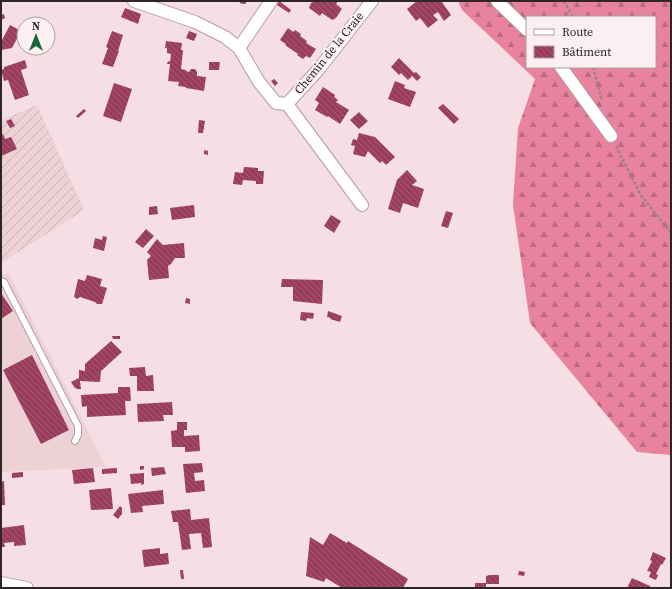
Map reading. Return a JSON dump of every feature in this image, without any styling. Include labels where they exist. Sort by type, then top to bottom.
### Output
[{"type":"street","name":"Chemin de la Craie","points":[[134,1],[195,22],[226,37],[239,48],[259,82],[276,103],[287,104],[318,70],[372,1]]},
{"type":"street","points":[[239,48],[271,1]]},
{"type":"street","points":[[497,1],[526,29]]},
{"type":"street","points":[[562,68],[611,136]]},
{"type":"street","points":[[287,104],[362,205]]},
{"type":"street","points":[[1,583],[27,588]]},
{"type":"lane","points":[[1,281],[4,282],[78,426],[78,435],[75,441]]},
{"type":"path","points":[[564,1],[572,16]]},
{"type":"path","points":[[611,136],[640,194],[671,233]]},
{"type":"shaded area","points":[[37,105],[84,210],[1,263],[1,120]]},
{"type":"shaded area","points":[[9,274],[106,467],[1,472],[1,275]]},
{"type":"green space","points":[[458,1],[671,1],[671,455],[637,452],[530,323],[513,205],[518,128],[535,79],[462,10]]},
{"type":"building","points":[[239,1],[247,1],[243,4]]},
{"type":"building","points":[[279,1],[291,10],[289,13],[277,5]]},
{"type":"building","points":[[316,1],[338,1],[336,4],[342,9],[336,18],[332,20],[322,13],[320,16],[309,8],[311,3]]},
{"type":"building","points":[[417,1],[443,1],[442,2],[451,15],[444,21],[438,12],[433,15],[438,20],[428,28],[420,18],[416,21],[407,9]]},
{"type":"building","points":[[125,8],[141,14],[138,24],[121,17]]},
{"type":"building","points":[[4,14],[5,18],[1,20],[1,15]]},
{"type":"building","points":[[10,25],[16,28],[16,40],[12,48],[1,50],[1,42]]},
{"type":"building","points":[[288,28],[293,32],[295,30],[301,34],[300,36],[307,41],[306,43],[316,49],[310,58],[306,56],[303,59],[280,40]]},
{"type":"building","points":[[112,31],[123,35],[113,67],[102,64]]},
{"type":"building","points":[[189,31],[197,34],[194,41],[186,38]]},
{"type":"building","points":[[166,41],[182,43],[181,50],[183,50],[181,69],[189,72],[191,69],[195,69],[197,76],[206,77],[204,91],[178,86],[179,82],[168,81],[170,64],[167,64],[168,61],[170,62],[171,54],[167,53],[167,48],[165,48]]},
{"type":"building","points":[[399,58],[414,73],[416,72],[421,77],[417,81],[412,76],[408,80],[401,73],[399,75],[391,67]]},
{"type":"building","points":[[25,60],[27,68],[21,70],[29,95],[15,100],[8,80],[4,81],[1,70],[4,69],[4,67]]},
{"type":"building","points":[[209,62],[220,62],[219,70],[209,70]]},
{"type":"building","points":[[274,79],[278,83],[275,86],[271,81]]},
{"type":"building","points":[[395,81],[405,85],[404,88],[416,92],[410,107],[388,99]]},
{"type":"building","points":[[114,83],[132,89],[121,122],[103,116]]},
{"type":"building","points":[[323,87],[335,95],[334,97],[338,100],[336,102],[349,110],[340,124],[315,110],[319,103],[315,100]]},
{"type":"building","points":[[443,104],[459,119],[454,124],[438,108]]},
{"type":"building","points":[[84,109],[86,111],[78,118],[76,116]]},
{"type":"building","points":[[359,112],[368,121],[359,129],[350,120]]},
{"type":"building","points":[[11,119],[15,126],[10,128],[6,121]]},
{"type":"building","points":[[199,120],[205,121],[203,133],[198,133]]},
{"type":"building","points":[[359,133],[375,137],[395,157],[386,165],[382,161],[380,163],[368,151],[365,157],[353,154],[355,146],[351,145],[353,139],[357,140]]},
{"type":"building","points":[[3,134],[5,139],[11,137],[17,149],[1,156],[1,135]]},
{"type":"building","points":[[204,150],[208,151],[208,155],[204,154]]},
{"type":"building","points":[[244,167],[258,168],[258,171],[264,171],[263,184],[256,184],[256,181],[243,180],[242,185],[233,184],[235,172],[243,173]]},
{"type":"building","points":[[407,170],[417,181],[412,185],[424,189],[418,208],[403,203],[400,213],[388,209],[397,180]]},
{"type":"building","points":[[194,205],[195,217],[172,220],[170,208]]},
{"type":"building","points":[[157,206],[158,214],[149,215],[149,207]]},
{"type":"building","points":[[446,211],[453,213],[448,228],[441,226]]},
{"type":"building","points":[[331,215],[341,221],[334,233],[324,226]]},
{"type":"building","points":[[146,229],[154,236],[143,248],[135,242]]},
{"type":"building","points":[[103,236],[107,237],[104,251],[93,248],[95,238],[102,240]]},
{"type":"building","points":[[157,239],[163,245],[184,243],[185,258],[175,258],[168,266],[169,278],[149,280],[147,260],[151,256],[147,252]]},
{"type":"building","points":[[87,275],[102,279],[100,286],[107,288],[102,304],[97,304],[80,297],[77,299],[74,297],[78,279],[85,281]]},
{"type":"building","points":[[282,279],[323,280],[322,304],[293,301],[293,287],[281,287]]},
{"type":"building","points":[[1,293],[13,311],[1,319]]},
{"type":"building","points":[[186,298],[190,299],[190,304],[185,303]]},
{"type":"building","points":[[328,311],[342,316],[340,322],[327,317]]},
{"type":"building","points":[[301,312],[314,313],[313,319],[307,318],[306,321],[300,320]]},
{"type":"building","points":[[112,336],[120,336],[120,339],[113,339]]},
{"type":"building","points":[[111,341],[122,352],[101,371],[100,382],[80,381],[81,389],[74,387],[71,382],[79,378],[79,370],[85,371],[85,364]]},
{"type":"building","points":[[32,355],[69,430],[41,444],[3,370]]},
{"type":"building","points":[[145,367],[146,376],[153,375],[154,391],[137,391],[137,376],[130,376],[129,368]]},
{"type":"building","points":[[118,387],[130,387],[131,401],[125,401],[126,415],[87,417],[87,406],[82,407],[81,395],[118,393]]},
{"type":"building","points":[[172,402],[173,415],[163,415],[164,421],[138,422],[137,404]]},
{"type":"building","points":[[177,422],[187,422],[187,430],[184,430],[184,436],[199,435],[200,451],[185,452],[185,447],[172,447],[171,431],[177,430]]},
{"type":"building","points":[[202,463],[203,472],[194,473],[195,481],[204,480],[205,491],[186,493],[183,464]]},
{"type":"building","points":[[140,466],[144,466],[144,469],[140,470]]},
{"type":"building","points":[[164,467],[166,474],[152,476],[151,468]]},
{"type":"building","points":[[93,468],[95,482],[74,484],[72,470]]},
{"type":"building","points":[[117,468],[117,473],[102,474],[102,469]]},
{"type":"building","points":[[23,472],[23,477],[12,478],[12,473]]},
{"type":"building","points":[[144,473],[144,484],[131,484],[130,474]]},
{"type":"building","points":[[4,481],[5,505],[1,505],[1,482]]},
{"type":"building","points":[[111,488],[113,509],[91,510],[89,490]]},
{"type":"building","points":[[163,490],[164,504],[142,506],[143,512],[131,513],[128,494]]},
{"type":"building","points":[[120,506],[122,508],[122,514],[118,519],[113,515]]},
{"type":"building","points":[[190,509],[191,520],[209,518],[212,547],[203,548],[201,533],[189,534],[191,549],[182,550],[178,522],[173,522],[171,511]]},
{"type":"building","points":[[24,525],[26,545],[14,546],[14,542],[4,543],[5,547],[2,547],[1,528]]},
{"type":"building","points":[[330,533],[347,543],[348,541],[408,579],[403,588],[342,588],[326,578],[324,582],[306,576],[310,537],[323,545]]},
{"type":"building","points":[[160,548],[160,554],[168,553],[169,564],[144,567],[142,550]]},
{"type":"building","points":[[653,552],[666,558],[656,574],[658,575],[656,580],[649,577],[651,572],[647,571],[652,561],[650,560]]},
{"type":"building","points":[[180,570],[183,570],[184,579],[181,579]]},
{"type":"building","points":[[519,571],[525,572],[524,576],[518,575]]},
{"type":"building","points":[[499,575],[499,584],[486,584],[486,576]]},
{"type":"building","points":[[632,578],[650,586],[650,588],[627,588]]},
{"type":"building","points":[[475,583],[486,583],[486,588],[475,588]]}]
